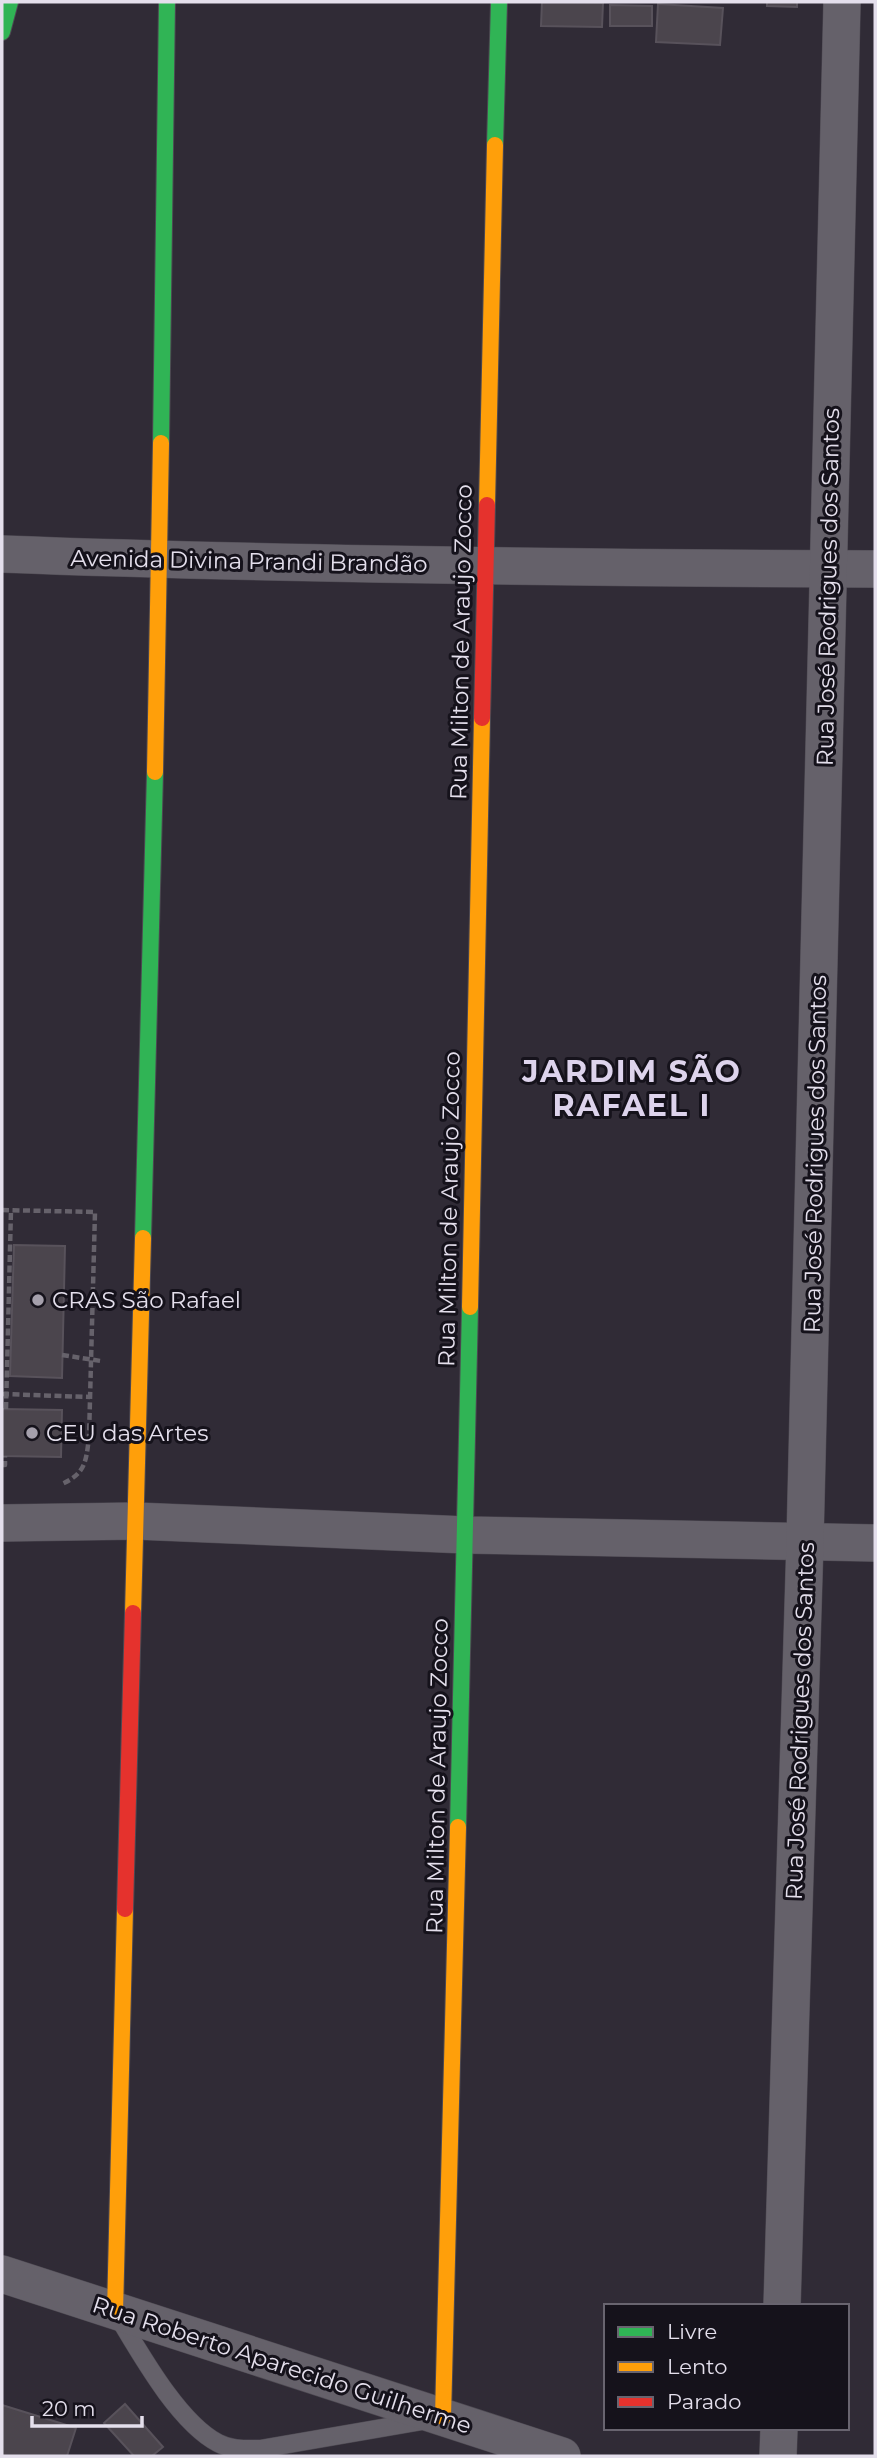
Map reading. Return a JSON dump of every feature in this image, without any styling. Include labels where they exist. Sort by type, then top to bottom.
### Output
[{"type":"street","points":[[2,32],[10,2]]},
{"type":"street","points":[[115,2312],[160,560],[167,2]]},
{"type":"street","name":"Rua Milton de Araujo Zocco","points":[[443,2417],[466,1535],[499,2]]},
{"type":"street","name":"Rua José Rodrigues dos Santos","points":[[782,2304],[805,1541],[842,2]]},
{"type":"street","name":"Avenida Divina Prandi Brandão","points":[[2,554],[485,566],[875,569]]},
{"type":"street","points":[[2,1522],[136,1521],[466,1535],[875,1542]]},
{"type":"street","name":"Rua Roberto Aparecido Guilherme","points":[[2,2274],[562,2456]]},
{"type":"street","points":[[778,2456],[779,2430]]},
{"type":"lane","points":[[115,2312],[154,2374],[184,2414],[218,2443],[235,2449],[260,2449],[443,2417]]},
{"type":"path","points":[[2,1210],[94,1212],[89,1437],[86,1464],[76,1477],[63,1483],[51,1484]]},
{"type":"path","points":[[6,1409],[4,1394],[9,1354],[11,1210]]},
{"type":"path","points":[[4,1394],[90,1397]]},
{"type":"path","points":[[2,1465],[5,1465],[5,1456]]},
{"type":"building","points":[[542,2],[603,3],[602,27],[541,26]]},
{"type":"building","points":[[767,2],[797,2],[797,7],[767,6]]},
{"type":"building","points":[[658,4],[723,8],[720,45],[656,42]]},
{"type":"building","points":[[610,5],[652,6],[652,26],[610,26]]},
{"type":"building","name":"CRAS São Rafael","points":[[14,1245],[65,1246],[62,1378],[10,1376]]},
{"type":"building","name":"CEU das Artes","points":[[2,1409],[62,1410],[61,1457],[2,1456]]},
{"type":"building","points":[[125,2404],[163,2447],[152,2456],[134,2456],[104,2423]]},
{"type":"building","points":[[2,2405],[76,2428],[67,2456],[2,2456]]},
{"type":"traffic: fast","points":[[2,32],[10,2]]},
{"type":"traffic: fast","points":[[161,443],[167,2]]},
{"type":"traffic: fast","points":[[495,145],[499,2]]},
{"type":"traffic: fast","points":[[143,1238],[155,772]]},
{"type":"traffic: fast","points":[[458,1827],[470,1307]]},
{"type":"traffic: slow","points":[[487,505],[495,145]]},
{"type":"traffic: slow","points":[[155,772],[161,443]]},
{"type":"traffic: slow","points":[[470,1307],[482,718]]},
{"type":"traffic: slow","points":[[133,1613],[143,1238]]},
{"type":"traffic: slow","points":[[443,2417],[458,1827]]},
{"type":"traffic: slow","points":[[115,2312],[125,1909]]},
{"type":"traffic: jam","points":[[482,718],[487,505]]},
{"type":"traffic: jam","points":[[125,1909],[133,1613]]},
{"type":"place","name":"CRAS São Rafael","points":[[38,1300]]},
{"type":"place","name":"CEU das Artes","points":[[32,1433]]},
{"type":"district","name":"JARDIM SÃO RAFAEL I","points":[[632,1088]]}]
